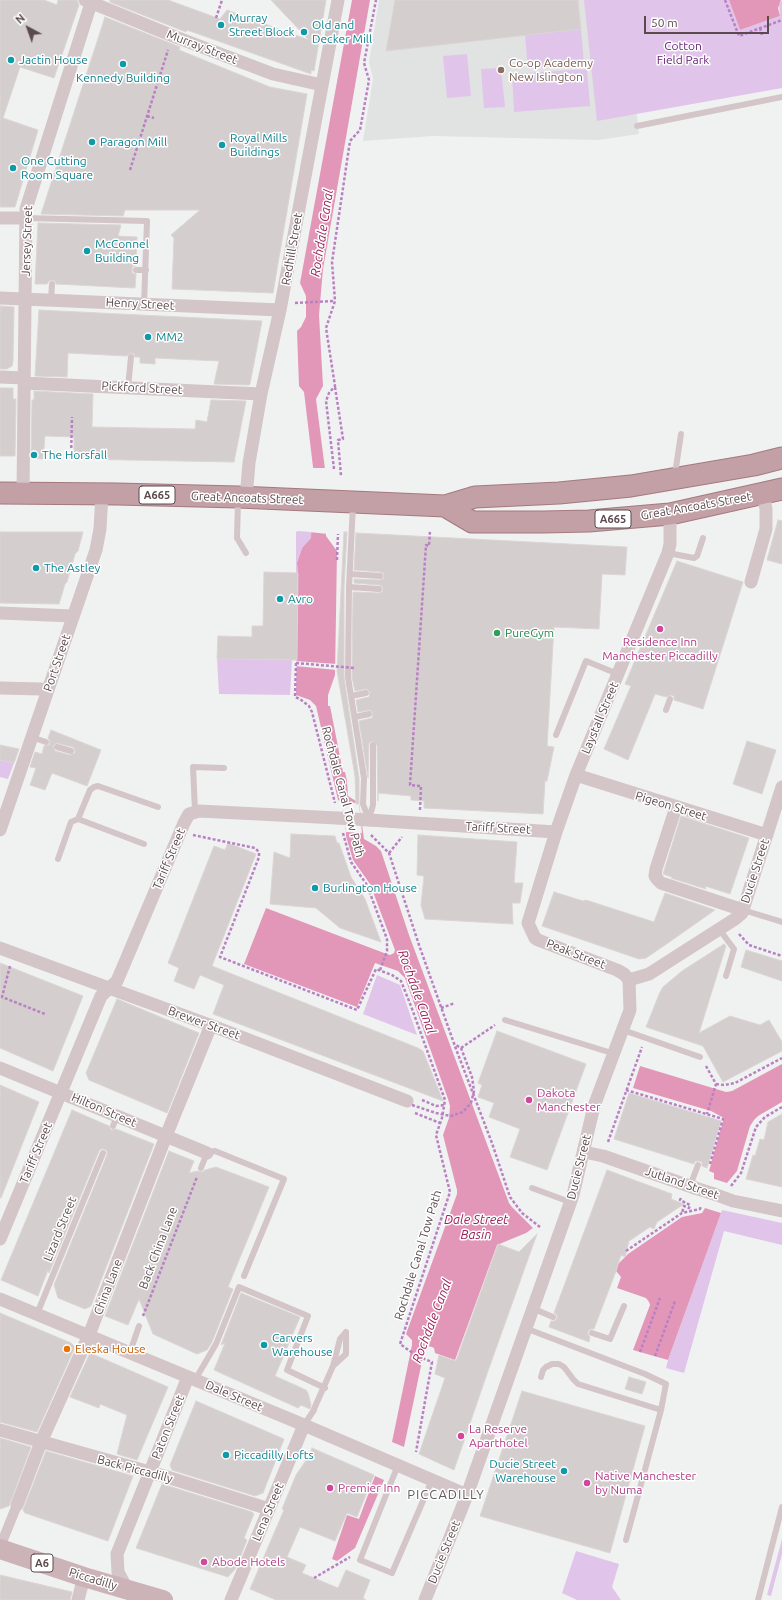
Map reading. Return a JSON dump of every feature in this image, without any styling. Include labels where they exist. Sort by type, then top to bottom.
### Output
[{"type":"highway","name":"Great Ancoats Street","points":[[0,493],[242,497],[445,506],[475,497],[559,493],[631,486],[754,465],[782,458]]},
{"type":"highway","points":[[670,514],[674,479]]},
{"type":"highway","name":"Great Ancoats Street","points":[[445,506],[472,522],[589,521],[670,514],[773,492]]},
{"type":"main road","name":"Piccadilly","points":[[0,1548],[84,1577],[163,1600]]},
{"type":"street","name":"Redhill Street","points":[[242,497],[261,394],[280,310],[338,0]]},
{"type":"street","name":"Murray Street","points":[[90,1],[173,36],[273,74],[322,85]]},
{"type":"street","name":"Jersey Street","points":[[23,493],[26,209],[90,1]]},
{"type":"street","points":[[0,218],[25,218]]},
{"type":"street","name":"Henry Street","points":[[0,298],[280,310]]},
{"type":"street","name":"Pickford Street","points":[[0,377],[128,387],[261,394]]},
{"type":"street","points":[[751,582],[766,529],[766,509],[773,492]]},
{"type":"street","name":"Port Street","points":[[0,830],[97,543],[100,529],[102,494]]},
{"type":"street","name":"Laystall Street","points":[[528,923],[556,832],[576,775],[668,553],[670,544],[670,514]]},
{"type":"street","points":[[0,613],[73,616]]},
{"type":"street","points":[[0,688],[41,689],[47,691]]},
{"type":"street","name":"Pigeon Street","points":[[576,775],[767,835]]},
{"type":"street","name":"Ducie Street","points":[[425,1600],[467,1496],[570,1202],[584,1152],[591,1118],[630,1010],[629,980],[649,974],[739,916],[743,910],[782,787]]},
{"type":"street","points":[[676,807],[655,876],[661,883],[743,910]]},
{"type":"street","name":"Tariff Street","points":[[0,1239],[101,996],[117,981],[189,814],[195,811],[336,811],[368,825],[419,824],[556,832]]},
{"type":"street","name":"Peak Street","points":[[528,923],[535,938],[538,940],[617,970],[624,974],[629,980]]},
{"type":"street","name":"Brewer Street","points":[[0,948],[412,1101]]},
{"type":"street","name":"China Lane","points":[[0,1548],[41,1442],[89,1335],[166,1136],[211,1026]]},
{"type":"street","name":"Hilton Street","points":[[0,1068],[61,1092],[115,1121],[166,1136],[207,1153]]},
{"type":"street","name":"Jutland Street","points":[[584,1152],[603,1156],[689,1190],[782,1211]]},
{"type":"street","name":"Dale Street","points":[[0,1299],[304,1425],[467,1496]]},
{"type":"street","name":"Paton Street","points":[[127,1589],[118,1572],[117,1554],[150,1473],[192,1378]]},
{"type":"street","name":"Lena Street","points":[[231,1600],[304,1425]]},
{"type":"street","name":"Back Piccadilly","points":[[0,1430],[269,1509]]},
{"type":"street","points":[[78,1600],[84,1577]]},
{"type":"lane","points":[[637,126],[782,97]]},
{"type":"lane","points":[[25,218],[147,221],[144,304]]},
{"type":"lane","points":[[136,270],[146,270]]},
{"type":"lane","points":[[51,300],[52,284]]},
{"type":"lane","points":[[128,387],[131,356]]},
{"type":"lane","points":[[674,479],[682,434]]},
{"type":"lane","points":[[242,497],[237,538],[246,553]]},
{"type":"lane","points":[[354,503],[349,587],[348,677],[364,778],[363,804],[368,825]]},
{"type":"lane","points":[[668,553],[694,558],[703,538]]},
{"type":"lane","points":[[350,574],[380,576]]},
{"type":"lane","points":[[349,587],[379,590]]},
{"type":"lane","points":[[556,735],[586,661],[618,674]]},
{"type":"lane","points":[[351,696],[366,693]]},
{"type":"lane","points":[[666,710],[670,698]]},
{"type":"lane","points":[[354,717],[369,714]]},
{"type":"lane","points":[[31,737],[46,742]]},
{"type":"lane","points":[[368,825],[372,805],[373,745]]},
{"type":"lane","points":[[57,746],[71,751]]},
{"type":"lane","points":[[195,811],[193,767],[224,768]]},
{"type":"lane","points":[[78,819],[90,790],[98,786],[158,807]]},
{"type":"lane","points":[[58,860],[71,822],[78,819],[144,844]]},
{"type":"lane","points":[[743,910],[782,922]]},
{"type":"lane","points":[[724,926],[734,949],[726,976]]},
{"type":"lane","points":[[505,1020],[615,1054]]},
{"type":"lane","points":[[623,1030],[700,1057]]},
{"type":"lane","points":[[201,1168],[207,1153],[216,1151],[284,1179],[244,1276]]},
{"type":"lane","name":"Lizard Street","points":[[37,1314],[103,1153]]},
{"type":"lane","points":[[689,1190],[698,1165]]},
{"type":"lane","points":[[532,1188],[570,1202]]},
{"type":"lane","points":[[192,1378],[216,1344],[239,1287],[308,1316],[287,1370],[325,1388]]},
{"type":"lane","points":[[592,1333],[610,1339],[624,1306]]},
{"type":"lane","points":[[532,1308],[553,1317]]},
{"type":"lane","points":[[130,1352],[139,1326]]},
{"type":"lane","points":[[525,1328],[664,1382],[667,1385],[626,1540]]},
{"type":"lane","points":[[304,1425],[314,1410],[325,1388],[334,1366],[340,1339],[346,1332],[346,1354],[334,1366]]},
{"type":"lane","points":[[541,1377],[546,1367],[552,1364],[559,1364],[564,1367],[578,1384],[661,1410]]},
{"type":"lane","points":[[398,1465],[360,1560],[392,1573],[432,1480]]},
{"type":"lane","points":[[758,1600],[782,1507]]},
{"type":"path","points":[[216,18],[222,0]]},
{"type":"path","points":[[342,476],[338,440],[343,439],[326,328],[335,302],[332,262],[350,141],[360,130],[369,80],[364,64],[376,0]]},
{"type":"path","points":[[725,0],[739,36],[782,20]]},
{"type":"path","points":[[760,28],[762,35]]},
{"type":"path","points":[[130,170],[173,36]]},
{"type":"path","points":[[147,116],[154,118]]},
{"type":"path","points":[[296,304],[335,302]]},
{"type":"path","points":[[334,469],[326,400],[329,393],[335,386]]},
{"type":"path","points":[[71,458],[72,416]]},
{"type":"path","points":[[419,824],[421,786],[410,785],[426,546],[429,546],[430,531]]},
{"type":"path","name":"Rochdale Canal Tow Path","points":[[336,811],[312,712],[309,706],[295,697],[296,663],[354,668]]},
{"type":"path","points":[[336,664],[336,671]]},
{"type":"path","points":[[368,825],[389,853],[441,1008],[492,1143],[510,1197],[522,1213],[540,1227]]},
{"type":"path","name":"Rochdale Canal Tow Path","points":[[343,832],[352,862],[367,885],[387,939],[387,951],[380,970],[398,978],[403,983],[445,1100],[436,1135],[450,1192],[400,1344],[417,1356],[432,1362],[419,1448],[416,1452]]},
{"type":"path","points":[[180,833],[255,848],[259,852],[260,857],[220,957],[357,1010],[376,969],[380,970]]},
{"type":"path","points":[[724,926],[749,945],[782,956]]},
{"type":"path","points":[[12,960],[2,997],[45,1014]]},
{"type":"path","points":[[441,1008],[454,1003]]},
{"type":"path","points":[[461,1048],[505,1020]]},
{"type":"path","points":[[412,1101],[446,1116],[459,1114],[468,1107],[473,1099],[473,1084],[461,1048],[454,1044]]},
{"type":"path","points":[[700,1057],[716,1084],[706,1114]]},
{"type":"path","points":[[716,1084],[724,1085],[735,1083],[782,1058]]},
{"type":"path","points":[[603,1156],[636,1062]]},
{"type":"path","points":[[626,1089],[723,1119],[708,1171]]},
{"type":"path","points":[[412,1101],[436,1106],[444,1105]]},
{"type":"path","points":[[412,1101],[410,1111],[440,1123]]},
{"type":"path","points":[[731,1186],[741,1173],[756,1128],[766,1117],[782,1107]]},
{"type":"path","name":"Back China Lane","points":[[139,1326],[201,1168]]},
{"type":"path","points":[[682,1213],[684,1206],[689,1208],[690,1205],[680,1200],[689,1190]]},
{"type":"path","points":[[626,1251],[682,1213],[700,1209],[702,1206]]},
{"type":"path","points":[[640,1352],[660,1298]]},
{"type":"path","points":[[654,1356],[675,1301]]},
{"type":"path","points":[[314,1578],[364,1548]]},
{"type":"shaded area","name":"Co-op Academy New Islington","points":[[379,0],[624,0],[639,134],[598,140],[433,136],[363,141],[373,79],[369,62]]},
{"type":"green space","name":"Cotton Field Park","points":[[584,0],[729,0],[740,30],[780,16],[779,5],[782,0],[782,88],[597,121]]},
{"type":"green space","points":[[581,29],[584,63],[528,69],[525,35]]},
{"type":"green space","points":[[467,54],[471,96],[447,98],[443,56]]},
{"type":"green space","points":[[501,68],[505,107],[484,108],[481,69]]},
{"type":"green space","points":[[587,69],[590,106],[514,112],[512,74]]},
{"type":"green space","points":[[296,532],[311,532],[311,538],[302,548],[297,563],[298,573],[296,573]]},
{"type":"green space","points":[[217,658],[292,660],[290,695],[219,694]]},
{"type":"green space","points":[[0,760],[14,763],[8,779],[0,777]]},
{"type":"green space","points":[[377,975],[400,985],[417,1035],[363,1014]]},
{"type":"green space","points":[[722,1210],[782,1223],[782,1245],[724,1231],[684,1373],[666,1368],[668,1360]]},
{"type":"green space","points":[[782,1539],[782,1554],[771,1596],[767,1595]]},
{"type":"green space","points":[[576,1551],[619,1564],[612,1587],[621,1600],[577,1600],[562,1593]]},
{"type":"water","points":[[352,0],[370,0],[323,269],[319,315],[323,386],[316,399],[325,469],[326,536],[337,551],[335,675],[328,695],[328,706],[330,706],[343,772],[345,772],[347,781],[348,796],[359,803],[364,839],[376,846],[381,851],[409,935],[509,1203],[533,1228],[526,1233],[497,1245],[455,1360],[435,1353],[434,1348],[432,1347],[425,1347],[404,1447],[392,1442],[412,1345],[412,1340],[406,1334],[457,1194],[443,1135],[449,1118],[450,1106],[448,1099],[405,978],[398,971],[375,963],[357,1007],[244,964],[266,908],[390,955],[394,953],[395,950],[370,884],[353,860],[346,836],[342,802],[338,800],[316,706],[310,700],[296,695],[297,563],[302,548],[311,538],[313,467],[304,392],[299,386],[297,331],[301,327],[306,317],[306,296],[300,283]]},
{"type":"water","points":[[729,0],[781,0],[778,8],[780,16],[740,30]]},
{"type":"water","points":[[782,1064],[782,1102],[758,1116],[754,1120],[750,1126],[737,1171],[727,1183],[714,1179],[714,1173],[709,1171],[724,1118],[711,1111],[633,1088],[640,1066],[726,1092],[732,1091]]},
{"type":"water","points":[[705,1208],[721,1213],[668,1360],[633,1350],[650,1305],[646,1298],[617,1288],[621,1277],[616,1271],[618,1264],[628,1254],[682,1217],[702,1213]]},
{"type":"water","points":[[375,1476],[384,1480],[355,1548],[337,1561],[332,1559],[347,1515],[359,1519]]},
{"type":"pier","points":[[311,468],[327,468],[328,534],[309,532]]},
{"type":"pier","points":[[295,661],[337,664],[337,670],[295,666]]},
{"type":"pier","points":[[342,802],[359,803],[362,833],[346,832]]},
{"type":"building","name":"Jactin House","points":[[0,0],[44,0],[57,5],[58,0],[77,0],[79,5],[54,78],[20,67],[3,118],[38,130],[15,207],[0,207]]},
{"type":"building","points":[[110,0],[168,0],[220,19],[227,10],[309,40],[271,0],[326,0],[314,71],[311,70],[311,74],[187,30],[186,32],[110,2]]},
{"type":"building","points":[[395,0],[578,0],[581,29],[386,51]]},
{"type":"building","name":"Royal Mills Buildings","points":[[105,17],[180,47],[179,50],[270,87],[307,94],[273,293],[172,289],[174,238],[171,235],[200,210],[125,210],[123,216],[41,214]]},
{"type":"building","name":"McConnel Building","points":[[38,223],[121,225],[118,236],[137,237],[136,266],[133,266],[132,270],[132,273],[136,274],[135,288],[56,284],[55,281],[52,280],[47,284],[35,284]]},
{"type":"building","points":[[0,306],[14,307],[13,361],[12,366],[7,369],[0,369]]},
{"type":"building","name":"MM2","points":[[39,310],[262,321],[250,384],[214,384],[219,361],[155,358],[155,364],[140,363],[140,357],[135,357],[134,354],[131,353],[127,356],[68,353],[67,377],[35,376]]},
{"type":"building","points":[[0,388],[13,388],[13,399],[16,399],[15,456],[0,456]]},
{"type":"building","points":[[34,391],[93,394],[92,427],[195,429],[196,420],[207,422],[211,400],[246,401],[234,462],[74,459],[74,437],[45,436],[43,459],[31,458],[32,400],[34,400]]},
{"type":"building","points":[[778,520],[782,521],[782,564],[767,560]]},
{"type":"building","name":"The Astley","points":[[0,532],[83,532],[78,551],[75,554],[59,604],[0,603]]},
{"type":"building","points":[[344,532],[347,532],[344,587],[344,677],[359,778],[359,804],[356,804],[355,776],[337,671]]},
{"type":"building","points":[[356,533],[627,547],[625,575],[602,574],[599,629],[554,627],[547,746],[554,747],[547,781],[545,781],[543,814],[424,808],[424,801],[411,800],[411,796],[378,793],[378,801],[377,745],[373,741],[369,743],[368,778],[359,721],[372,718],[373,713],[370,710],[358,712],[356,700],[369,697],[370,692],[367,689],[355,691],[352,677],[353,592],[382,592],[382,586],[354,583],[354,579],[380,580],[383,579],[384,576],[383,573],[380,572],[354,570]]},
{"type":"building","points":[[677,561],[743,582],[703,709],[674,700],[674,696],[671,695],[666,697],[655,694],[628,760],[604,749],[631,686],[625,684]]},
{"type":"building","name":"Avro","points":[[264,572],[298,573],[297,660],[217,659],[218,636],[252,637],[252,626],[263,626]]},
{"type":"building","points":[[51,730],[101,750],[87,786],[52,773],[45,790],[30,785],[36,768],[30,767],[35,752],[42,754],[44,746],[49,745],[50,741],[48,738]],"holes":[[[56,743],[73,747],[75,753],[70,755],[55,751],[53,746]]]},
{"type":"building","points":[[747,741],[776,750],[762,794],[733,784]]},
{"type":"building","points":[[0,745],[19,749],[14,763],[0,760]]},
{"type":"building","points":[[681,816],[749,838],[730,894],[705,886],[706,889],[663,874]]},
{"type":"building","name":"Burlington House","points":[[291,834],[335,836],[351,877],[365,899],[381,942],[340,928],[316,908],[270,904],[274,852],[290,858]]},
{"type":"building","points":[[418,835],[517,842],[514,883],[523,883],[520,903],[512,903],[513,924],[425,919],[421,905],[424,876],[417,875]]},
{"type":"building","points":[[228,843],[256,854],[212,966],[418,1048],[423,1051],[443,1101],[213,1014],[224,985],[200,975],[194,989],[174,981],[179,968],[168,963],[214,846],[225,850]]},
{"type":"building","points":[[554,892],[583,901],[586,900],[654,922],[665,893],[715,910],[646,958],[639,959],[542,926]]},
{"type":"building","points":[[724,944],[726,946],[699,1033],[730,1016],[760,1025],[769,1020],[782,1042],[782,1051],[723,1082],[703,1046],[646,1027],[663,987],[682,971]]},
{"type":"building","points":[[746,950],[782,961],[782,981],[741,967]]},
{"type":"building","points":[[0,963],[83,996],[53,1071],[0,1048]]},
{"type":"building","points":[[117,999],[199,1033],[167,1113],[89,1080],[86,1073]]},
{"type":"building","name":"Dakota Manchester","points":[[497,1031],[586,1064],[547,1170],[510,1157],[520,1129],[489,1117],[494,1103],[478,1097],[482,1085],[478,1083]]},
{"type":"building","points":[[0,1085],[39,1102],[1,1198],[0,1198]]},
{"type":"building","points":[[629,1093],[721,1121],[707,1168],[702,1166],[702,1162],[699,1161],[695,1161],[694,1164],[614,1139]]},
{"type":"building","points":[[72,1110],[109,1126],[111,1130],[116,1129],[154,1144],[91,1306],[85,1309],[58,1298],[54,1285],[107,1155],[107,1151],[104,1149],[99,1151],[49,1273],[48,1270],[38,1296],[1,1280]]},
{"type":"building","points":[[782,1114],[782,1187],[746,1179],[753,1155],[755,1156],[760,1139],[764,1140],[768,1122]]},
{"type":"building","points":[[169,1151],[194,1161],[189,1173],[198,1171],[202,1172],[216,1167],[269,1187],[228,1287],[233,1289],[212,1342],[207,1350],[197,1354],[153,1334],[139,1299],[128,1325],[105,1316]]},
{"type":"building","points":[[607,1170],[672,1194],[671,1199],[684,1204],[657,1222],[654,1229],[650,1227],[629,1241],[625,1257],[621,1255],[594,1329],[588,1331],[590,1337],[589,1342],[549,1327],[551,1321],[555,1321],[557,1318],[557,1315],[554,1313]]},
{"type":"building","points":[[537,1234],[454,1470],[419,1454],[445,1378],[435,1374],[439,1355],[456,1361],[498,1244],[519,1252]]},
{"type":"building","name":"Carvers Warehouse","points":[[241,1293],[300,1317],[275,1376],[306,1390],[311,1405],[310,1409],[301,1405],[298,1408],[214,1370],[225,1343],[221,1345]]},
{"type":"building","points":[[0,1313],[71,1343],[75,1347],[37,1432],[0,1422]]},
{"type":"building","points":[[90,1353],[168,1387],[137,1460],[117,1454],[127,1415],[100,1404],[99,1408],[70,1397]]},
{"type":"building","points":[[629,1377],[646,1382],[642,1394],[625,1389]]},
{"type":"building","name":"Ducie Street Warehouse","points":[[522,1391],[645,1426],[610,1553],[480,1516]]},
{"type":"building","name":"Piccadilly Lofts","points":[[196,1401],[284,1439],[263,1493],[255,1496],[172,1470],[170,1465]]},
{"type":"building","points":[[0,1438],[31,1447],[9,1506],[0,1509]]},
{"type":"building","name":"Premier Inn","points":[[312,1448],[374,1475],[357,1517],[347,1513],[335,1541],[300,1527],[287,1557],[306,1565],[302,1573],[338,1588],[346,1570],[370,1580],[363,1598],[366,1600],[276,1600],[250,1589],[284,1510],[282,1509],[296,1475],[309,1456]]},
{"type":"building","points":[[46,1451],[133,1476],[108,1541],[25,1513],[23,1510]]},
{"type":"building","points":[[162,1484],[252,1512],[254,1514],[244,1538],[247,1540],[236,1568],[228,1577],[136,1548]]},
{"type":"building","points":[[0,1575],[72,1592],[70,1600],[0,1600]]},
{"type":"place","name":"Murray Street Block","points":[[221,25]]},
{"type":"place","name":"Old and Decker Mill","points":[[304,32]]},
{"type":"place","name":"Jactin House","points":[[11,60]]},
{"type":"place","name":"Kennedy Building","points":[[123,64]]},
{"type":"place","name":"Co-op Academy New Islington","points":[[501,70]]},
{"type":"place","name":"Paragon Mill","points":[[92,142]]},
{"type":"place","name":"Royal Mills Buildings","points":[[222,145]]},
{"type":"place","name":"One Cutting Room Square","points":[[13,168]]},
{"type":"place","name":"McConnel Building","points":[[87,251]]},
{"type":"place","name":"MM2","points":[[148,337]]},
{"type":"place","name":"The Horsfall","points":[[34,455]]},
{"type":"place","name":"The Astley","points":[[36,568]]},
{"type":"place","name":"Avro","points":[[280,599]]},
{"type":"place","name":"Residence Inn Manchester Piccadilly","points":[[660,629]]},
{"type":"place","name":"PureGym","points":[[497,633]]},
{"type":"place","name":"Burlington House","points":[[315,888]]},
{"type":"place","name":"Dakota Manchester","points":[[529,1100]]},
{"type":"place","name":"Carvers Warehouse","points":[[264,1345]]},
{"type":"place","name":"Eleska House","points":[[67,1349]]},
{"type":"place","name":"La Reserve Aparthotel","points":[[461,1436]]},
{"type":"place","name":"Piccadilly Lofts","points":[[226,1455]]},
{"type":"place","name":"Ducie Street Warehouse","points":[[564,1471]]},
{"type":"place","name":"Native Manchester by Numa","points":[[587,1483]]},
{"type":"place","name":"Premier Inn","points":[[330,1488]]},
{"type":"place","name":"Abode Hotels","points":[[204,1562]]},
{"type":"district","name":"PICCADILLY","points":[[446,1495]]},
{"type":"water label","name":"Rochdale Canal","points":[[322,233]]},
{"type":"water label","name":"Rochdale Canal","points":[[417,992]]},
{"type":"water label","name":"Dale Street Basin","points":[[476,1228]]},
{"type":"water label","name":"Rochdale Canal","points":[[432,1321]]}]
